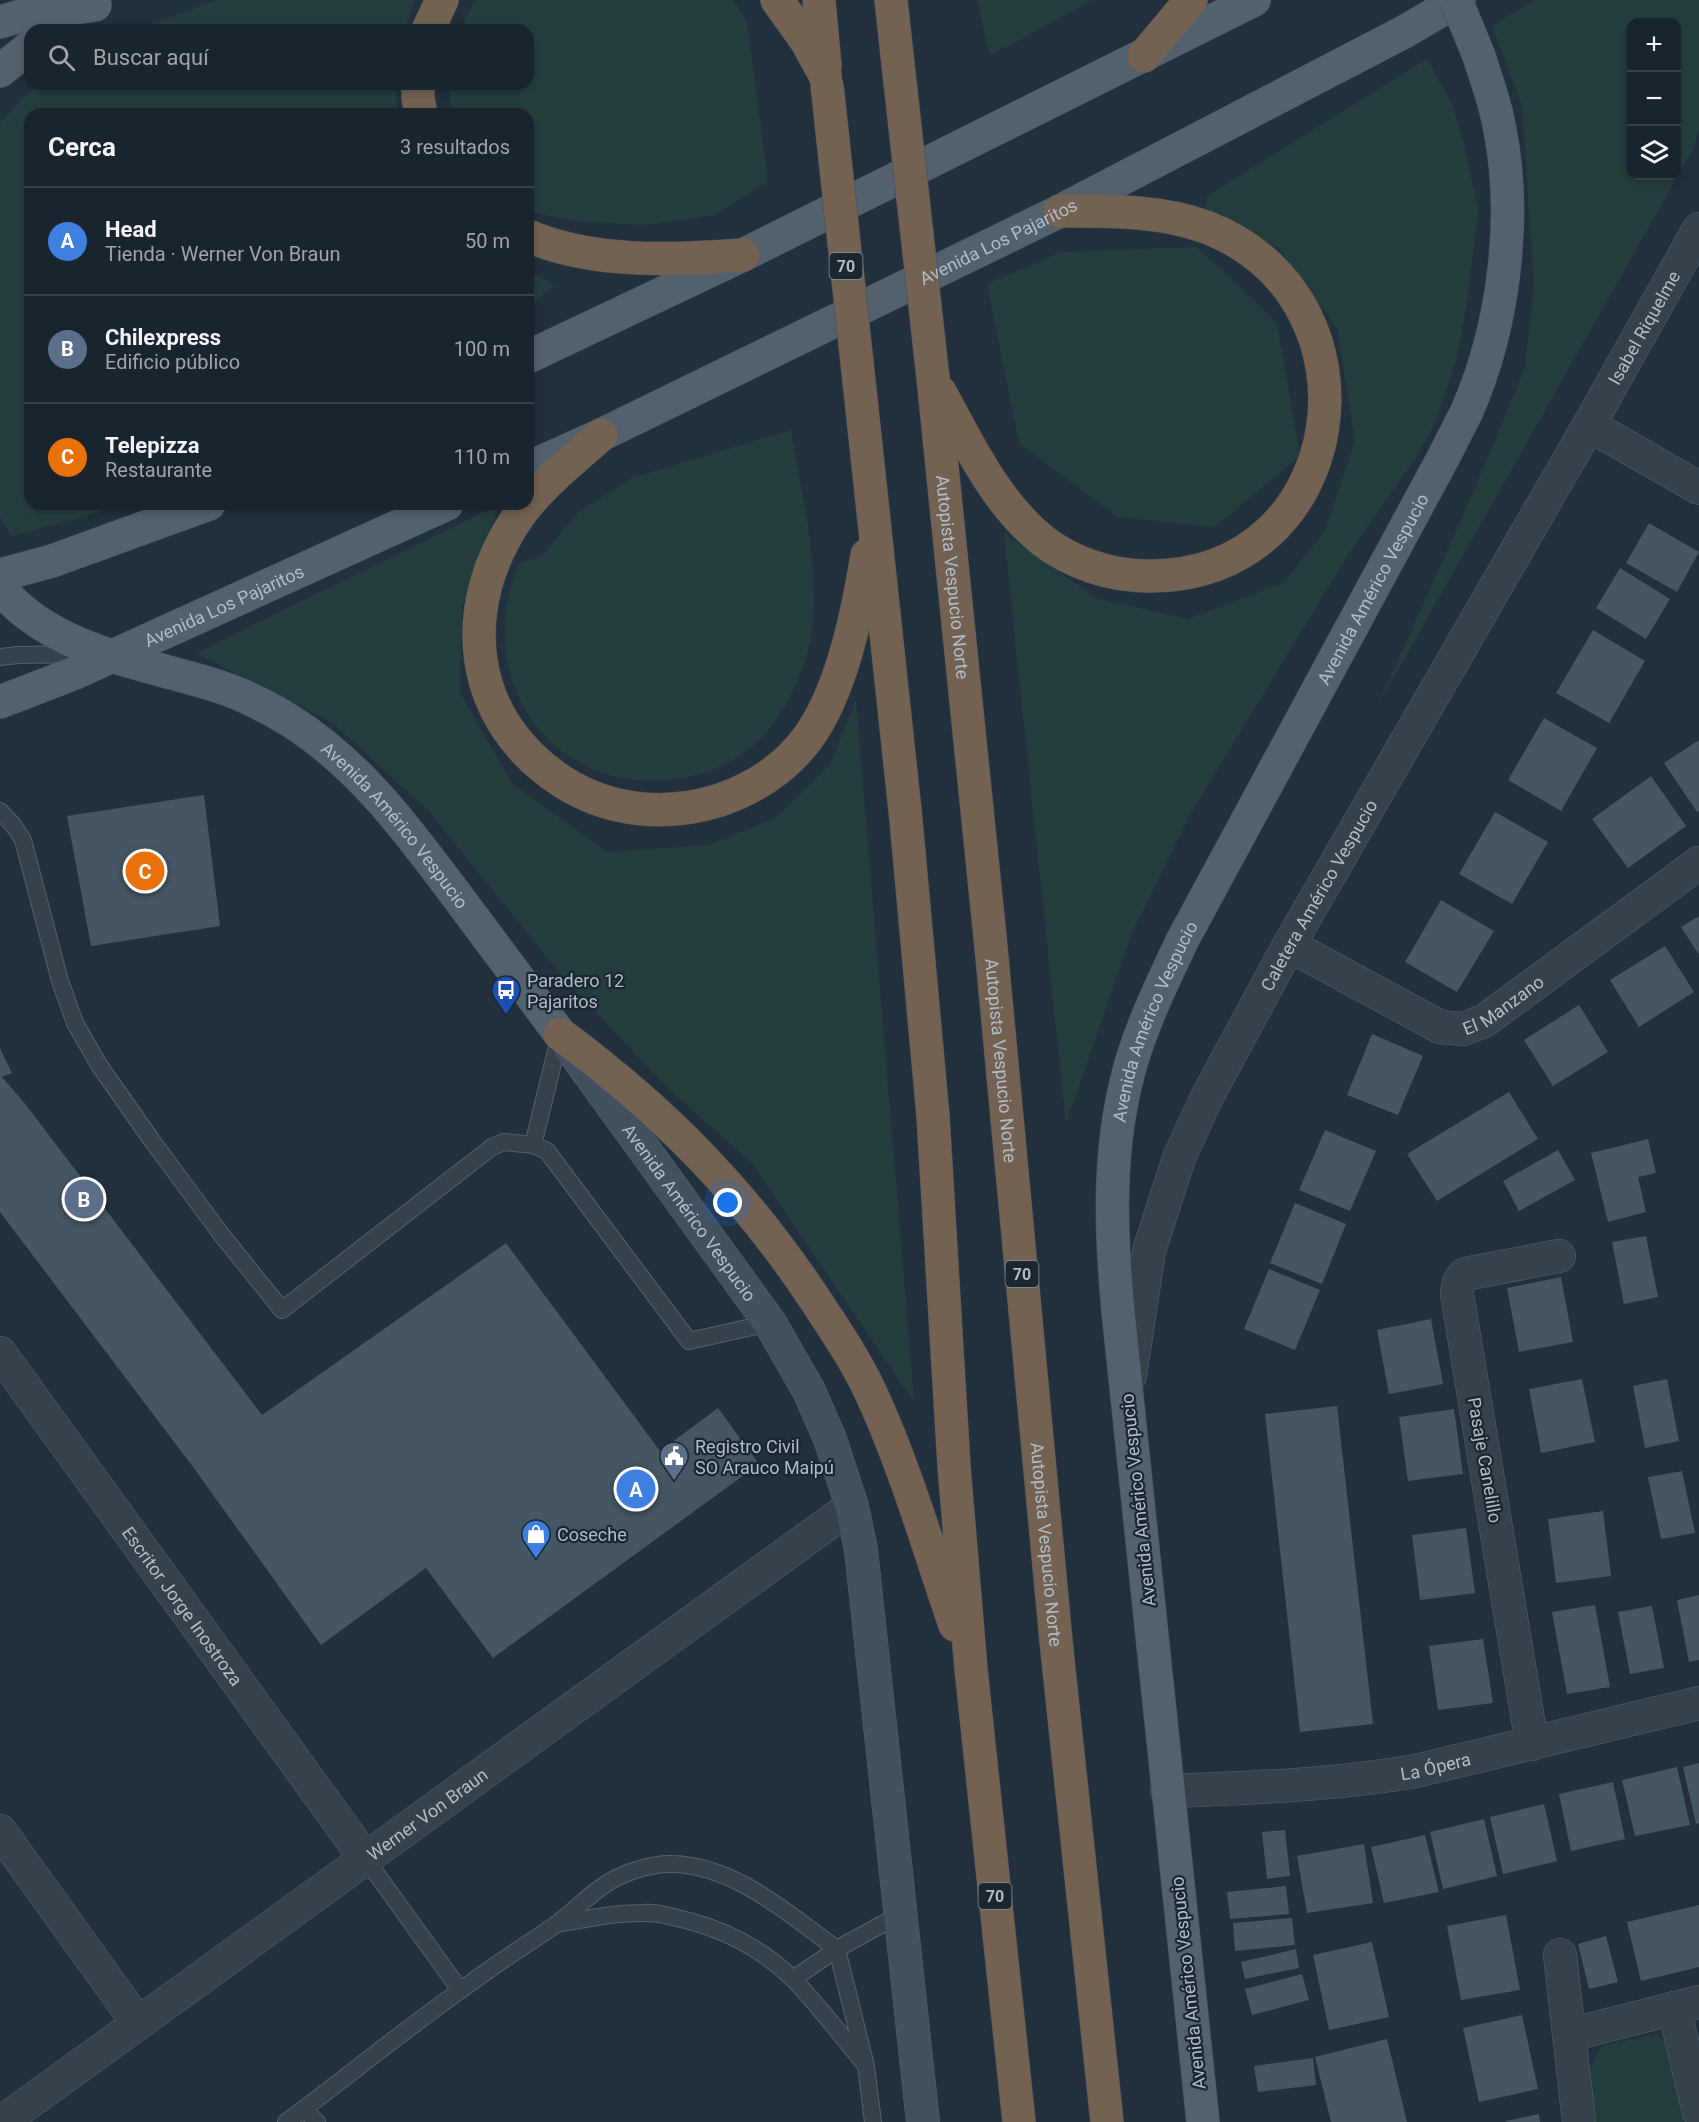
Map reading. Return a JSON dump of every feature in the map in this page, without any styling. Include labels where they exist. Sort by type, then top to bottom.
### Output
[{"type":"highway","points":[[431,24],[442,0]]},
{"type":"highway","points":[[777,0],[807,42],[826,80]]},
{"type":"highway","name":"70","points":[[819,0],[906,820],[933,1116],[954,1466],[971,1669],[1019,2122]]},
{"type":"highway","name":"Autopista Vespucio Norte","points":[[891,0],[933,378],[948,426],[992,958],[1056,1641],[1107,2122]]},
{"type":"highway","points":[[1144,56],[1191,0]]},
{"type":"highway","points":[[418,90],[420,108]]},
{"type":"highway","points":[[948,426],[981,466],[1008,505],[1024,524],[1043,540],[1067,556],[1090,565],[1138,576],[1187,574],[1211,567],[1251,547],[1268,533],[1286,513],[1301,492],[1313,469],[1326,407],[1325,379],[1320,352],[1312,328],[1286,283],[1252,252],[1233,239],[1205,227],[1175,218],[1108,211],[1060,211]]},
{"type":"highway","points":[[534,238],[578,251],[599,254],[665,258],[743,255]]},
{"type":"highway","points":[[534,496],[601,435]]},
{"type":"highway","points":[[524,510],[507,535],[495,559],[481,610],[479,638],[482,668],[490,697],[503,725],[522,750],[546,771],[574,789],[597,800],[647,810],[678,809],[707,804],[736,795],[776,771],[808,738],[830,696],[846,650],[864,575],[872,508]]},
{"type":"highway","points":[[560,1034],[629,1088],[698,1152],[764,1227],[833,1327],[868,1388],[887,1429],[971,1669]]},
{"type":"main road","points":[[534,354],[743,255],[1254,0]]},
{"type":"main road","name":"Avenida Américo Vespucio","points":[[1203,2122],[1113,1259],[1115,1148],[1125,1086],[1157,994],[1182,941],[1442,460],[1467,410],[1486,357],[1499,302],[1506,246],[1507,200],[1499,125],[1479,56],[1458,0]]},
{"type":"main road","name":"Avenida Los Pajaritos","points":[[534,465],[601,435],[1060,211],[1402,33],[1458,0]]},
{"type":"main road","points":[[0,22],[21,16],[103,2]]},
{"type":"main road","points":[[65,24],[103,2]]},
{"type":"main road","points":[[0,71],[24,52]]},
{"type":"main road","points":[[0,576],[52,561],[192,510]]},
{"type":"main road","name":"Avenida Los Pajaritos","points":[[0,702],[48,684],[434,510]]},
{"type":"main road","name":"Avenida Américo Vespucio","points":[[0,588],[18,608],[36,622],[111,656],[214,684],[288,719],[325,745],[360,776],[398,818],[560,1034],[770,1323],[809,1391],[831,1439],[852,1506],[861,1550],[923,2122]]},
{"type":"street","name":"Isabel Riquelme","points":[[1589,425],[1699,229]]},
{"type":"street","name":"Caletera Américo Vespucio","points":[[1128,1395],[1149,1251],[1175,1169],[1191,1130],[1289,945],[1589,425]]},
{"type":"street","points":[[1589,425],[1699,488]]},
{"type":"street","name":"El Manzano","points":[[1289,945],[1440,1027],[1451,1030],[1463,1029],[1484,1021],[1699,863]]},
{"type":"street","name":"Pasaje Canelillo","points":[[1532,1744],[1457,1286],[1465,1274],[1559,1256]]},
{"type":"street","name":"Escritor Jorge Inostroza","points":[[0,1353],[365,1858]]},
{"type":"street","name":"Werner Von Braun","points":[[2,2122],[852,1506]]},
{"type":"street","name":"La Ópera","points":[[1167,1791],[1287,1786],[1371,1779],[1416,1771],[1699,1703]]},
{"type":"street","points":[[0,1831],[138,2023]]},
{"type":"street","points":[[1560,1955],[1579,2122]]},
{"type":"street","points":[[1569,2035],[1686,2005],[1699,2112]]},
{"type":"lane","points":[[0,657],[65,653],[111,656]]},
{"type":"lane","points":[[0,811],[23,840],[60,981],[75,1023],[99,1065],[221,1233],[282,1310],[492,1148],[504,1142],[533,1145],[547,1151],[689,1341],[770,1323]]},
{"type":"lane","points":[[533,1145],[560,1034]]},
{"type":"lane","points":[[365,1858],[460,1990]]},
{"type":"lane","points":[[286,2122],[460,1990],[556,1925],[587,1897],[616,1878],[644,1868],[671,1863],[697,1866],[723,1875],[753,1890],[837,1949],[866,2066],[873,2122]]},
{"type":"lane","points":[[556,1925],[610,1915],[646,1912],[709,1926],[743,1941],[793,1979],[866,2066]]},
{"type":"lane","points":[[793,1979],[837,1949],[899,1915]]},
{"type":"lane","points":[[304,2109],[317,2122]]},
{"type":"green space","points":[[217,0],[414,0],[407,24],[153,24]]},
{"type":"green space","points":[[476,0],[733,0],[747,22],[768,182],[714,215],[646,225],[574,221],[534,212],[534,108],[451,108],[449,90],[534,90],[534,24],[464,24]]},
{"type":"green space","points":[[977,0],[1093,0],[990,56]]},
{"type":"green space","points":[[1535,0],[1699,0],[1699,130],[1693,149],[1681,170],[1681,18],[1627,18],[1627,180],[1675,180],[1377,707],[1465,511],[1525,368],[1534,285],[1522,106],[1492,26]]},
{"type":"green space","points":[[1427,59],[1452,104],[1465,147],[1478,210],[1458,354],[1436,421],[1415,459],[1351,550],[1192,811],[1133,930],[1066,1124],[1004,533],[1098,599],[1188,619],[1283,583],[1324,533],[1355,441],[1337,328],[1278,248],[1205,210],[1207,196]]},
{"type":"green space","points":[[32,90],[397,90],[398,108],[24,108],[24,510],[106,510],[11,536],[0,516],[0,123]]},
{"type":"green space","points":[[1197,247],[1277,323],[1300,455],[1215,527],[1118,517],[1019,443],[987,284],[1062,252]]},
{"type":"green space","points":[[534,274],[555,285],[534,303]]},
{"type":"green space","points":[[791,430],[809,534],[814,586],[813,612],[811,637],[805,662],[792,694],[778,717],[744,753],[716,768],[682,778],[643,781],[608,775],[576,761],[549,740],[528,714],[513,683],[505,648],[506,610],[511,586],[520,562],[541,557],[579,512],[632,478]]},
{"type":"green space","points":[[488,510],[498,510],[462,606],[460,693],[513,785],[607,852],[709,845],[775,818],[830,765],[856,699],[914,1402],[752,1163],[669,1089],[562,976],[429,811],[333,723],[196,653]]},
{"type":"green space","points":[[1656,2034],[1669,2043],[1685,2122],[1594,2122],[1587,2073],[1602,2046]]},
{"type":"building","points":[[1649,523],[1699,552],[1677,592],[1626,563]]},
{"type":"building","points":[[1620,568],[1670,599],[1646,639],[1596,608]]},
{"type":"building","points":[[1593,630],[1645,661],[1609,723],[1556,693]]},
{"type":"building","points":[[1544,718],[1597,748],[1561,811],[1508,780]]},
{"type":"building","points":[[1699,740],[1699,811],[1697,812],[1664,763]]},
{"type":"building","points":[[1651,776],[1686,826],[1628,868],[1592,819]]},
{"type":"building","points":[[204,795],[220,926],[91,946],[67,816]]},
{"type":"building","points":[[1495,812],[1548,842],[1512,904],[1459,874]]},
{"type":"building","points":[[1441,900],[1494,931],[1457,992],[1405,962]]},
{"type":"building","points":[[1699,916],[1699,955],[1681,927]]},
{"type":"building","points":[[1665,946],[1694,992],[1639,1027],[1610,980]]},
{"type":"building","points":[[1579,1005],[1608,1052],[1553,1086],[1524,1040]]},
{"type":"building","points":[[1372,1034],[1423,1056],[1398,1115],[1347,1095]]},
{"type":"building","points":[[0,1048],[12,1073],[2,1077],[26,1105],[262,1415],[506,1243],[660,1451],[718,1408],[759,1464],[493,1658],[426,1568],[321,1645],[193,1467],[0,1212]]},
{"type":"building","points":[[1509,1092],[1538,1139],[1437,1201],[1407,1154]]},
{"type":"building","points":[[1325,1130],[1376,1151],[1350,1211],[1299,1190]]},
{"type":"building","points":[[1648,1139],[1656,1173],[1638,1177],[1646,1212],[1608,1222],[1591,1153]]},
{"type":"building","points":[[1558,1150],[1575,1180],[1519,1211],[1503,1181]]},
{"type":"building","points":[[1295,1203],[1346,1224],[1322,1284],[1270,1263]]},
{"type":"building","points":[[1646,1236],[1658,1297],[1624,1304],[1612,1242]]},
{"type":"building","points":[[1269,1269],[1320,1290],[1295,1350],[1244,1329]]},
{"type":"building","points":[[1561,1277],[1573,1342],[1519,1352],[1507,1288]]},
{"type":"building","points":[[1431,1319],[1443,1384],[1389,1394],[1377,1330]]},
{"type":"building","points":[[1582,1379],[1595,1442],[1541,1453],[1529,1389]]},
{"type":"building","points":[[1667,1379],[1679,1441],[1645,1448],[1633,1386]]},
{"type":"building","points":[[1337,1406],[1373,1724],[1300,1732],[1265,1414]]},
{"type":"building","points":[[1454,1409],[1463,1474],[1408,1481],[1399,1417]]},
{"type":"building","points":[[1682,1471],[1695,1533],[1661,1539],[1648,1477]]},
{"type":"building","points":[[1603,1511],[1611,1576],[1556,1583],[1548,1519]]},
{"type":"building","points":[[1466,1528],[1475,1593],[1420,1600],[1412,1535]]},
{"type":"building","points":[[1699,1595],[1699,1660],[1689,1662],[1677,1600]]},
{"type":"building","points":[[1595,1605],[1610,1687],[1567,1694],[1552,1612]]},
{"type":"building","points":[[1652,1606],[1664,1668],[1630,1674],[1618,1612]]},
{"type":"building","points":[[1483,1639],[1493,1703],[1438,1710],[1429,1646]]},
{"type":"building","points":[[1699,1763],[1699,1823],[1696,1824],[1683,1767]]},
{"type":"building","points":[[1677,1767],[1690,1825],[1635,1836],[1622,1780]]},
{"type":"building","points":[[1613,1782],[1625,1839],[1571,1851],[1559,1794]]},
{"type":"building","points":[[1544,1804],[1557,1861],[1503,1874],[1490,1817]]},
{"type":"building","points":[[1484,1819],[1497,1876],[1443,1889],[1430,1832]]},
{"type":"building","points":[[1285,1830],[1290,1876],[1267,1879],[1262,1832]]},
{"type":"building","points":[[1425,1835],[1439,1892],[1384,1903],[1371,1847]]},
{"type":"building","points":[[1364,1844],[1373,1903],[1307,1913],[1297,1856]]},
{"type":"building","points":[[1286,1886],[1289,1914],[1230,1919],[1227,1892]]},
{"type":"building","points":[[1699,1905],[1699,1967],[1641,1981],[1627,1922]]},
{"type":"building","points":[[1506,1915],[1520,1990],[1461,2000],[1447,1926]]},
{"type":"building","points":[[1292,1918],[1295,1945],[1235,1951],[1233,1923]]},
{"type":"building","points":[[1606,1936],[1618,1982],[1589,1989],[1578,1944]]},
{"type":"building","points":[[1372,1942],[1389,2017],[1329,2030],[1313,1955]]},
{"type":"building","points":[[1296,1949],[1299,1968],[1245,1979],[1241,1962]]},
{"type":"building","points":[[1302,1974],[1309,2000],[1252,2015],[1245,1989]]},
{"type":"building","points":[[1522,2015],[1538,2089],[1479,2102],[1463,2028]]},
{"type":"building","points":[[1387,2039],[1407,2122],[1331,2122],[1315,2057]]},
{"type":"building","points":[[1313,2058],[1316,2085],[1258,2092],[1254,2066]]},
{"type":"building","points":[[1539,2114],[1540,2122],[1506,2122],[1506,2121]]},
{"type":"place","name":"Telepizza","points":[[145,871]]},
{"type":"place","name":"Paradero 12 Pajaritos","points":[[506,1016]]},
{"type":"place","name":"Chilexpress","points":[[84,1199]]},
{"type":"place","name":"Registro Civil SO Arauco Maipú","points":[[674,1482]]},
{"type":"place","name":"Head","points":[[636,1489]]},
{"type":"place","name":"Coseche","points":[[536,1560]]}]
